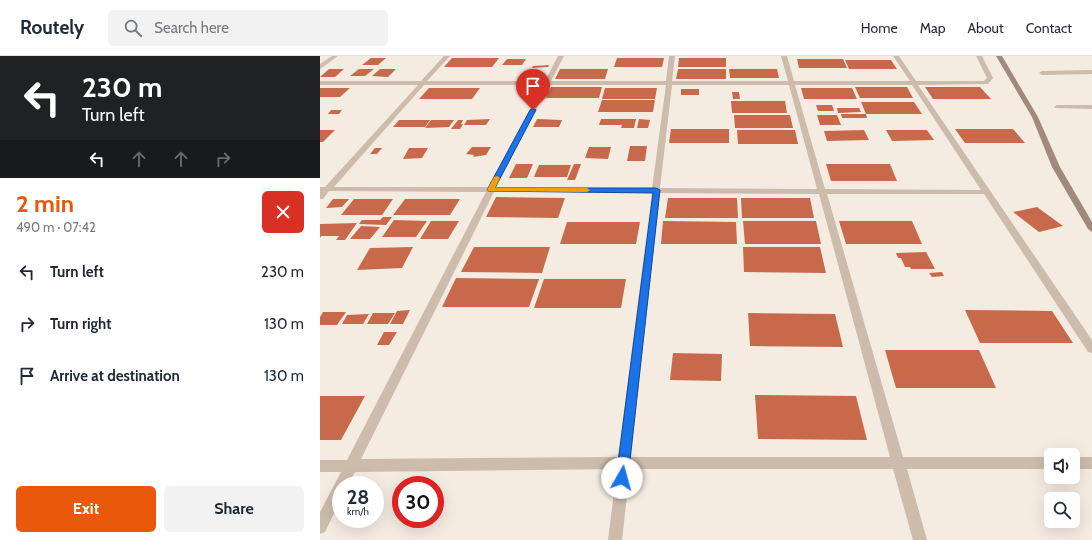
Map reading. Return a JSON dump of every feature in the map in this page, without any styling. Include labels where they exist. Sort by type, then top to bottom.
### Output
[{"type":"street","points":[[320,67],[335,56]]},
{"type":"street","points":[[320,197],[324,189],[448,56]]},
{"type":"street","points":[[346,476],[561,56]]},
{"type":"street","points":[[615,540],[672,56]]},
{"type":"street","points":[[784,56],[920,540]]},
{"type":"street","points":[[896,56],[1092,349]]},
{"type":"street","points":[[320,83],[986,83],[990,78],[979,56]]},
{"type":"street","points":[[999,56],[1035,117],[1056,167],[1092,230]]},
{"type":"street","points":[[1042,73],[1091,73]]},
{"type":"street","points":[[1057,107],[1092,106]]},
{"type":"street","points":[[324,189],[987,192]]},
{"type":"street","points":[[320,466],[624,463],[1044,463]]},
{"type":"street","points":[[1080,463],[1092,463]]},
{"type":"street","points":[[320,527],[332,503]]},
{"type":"building","points":[[371,58],[386,58],[378,65],[362,65]]},
{"type":"building","points":[[452,58],[499,58],[492,67],[444,67]]},
{"type":"building","points":[[617,58],[664,58],[662,67],[614,67]]},
{"type":"building","points":[[679,58],[726,58],[726,67],[678,67]]},
{"type":"building","points":[[507,59],[526,59],[522,65],[502,65]]},
{"type":"building","points":[[797,59],[843,59],[847,68],[799,68]]},
{"type":"building","points":[[845,60],[891,60],[897,69],[849,69]]},
{"type":"building","points":[[549,65],[548,67],[532,68],[533,66]]},
{"type":"building","points":[[329,69],[344,69],[335,77],[320,77]]},
{"type":"building","points":[[359,69],[374,69],[365,76],[350,76]]},
{"type":"building","points":[[380,69],[396,69],[388,77],[372,76]]},
{"type":"building","points":[[560,69],[608,69],[605,79],[555,79]]},
{"type":"building","points":[[678,69],[726,69],[726,79],[676,79]]},
{"type":"building","points":[[729,69],[777,69],[779,78],[730,78]]},
{"type":"building","points":[[551,87],[602,87],[599,98],[546,98]]},
{"type":"building","points":[[855,87],[907,87],[913,98],[860,98]]},
{"type":"building","points":[[925,87],[980,87],[991,99],[933,99]]},
{"type":"building","points":[[320,88],[350,88],[340,97],[320,97]]},
{"type":"building","points":[[429,88],[480,88],[472,99],[419,99]]},
{"type":"building","points":[[605,88],[657,88],[655,99],[602,99]]},
{"type":"building","points":[[801,88],[852,88],[857,99],[804,99]]},
{"type":"building","points":[[681,89],[699,89],[699,95],[681,95]]},
{"type":"building","points":[[732,92],[739,92],[740,99],[733,99]]},
{"type":"building","points":[[602,100],[655,100],[653,112],[598,112]]},
{"type":"building","points":[[731,101],[785,101],[787,113],[732,113]]},
{"type":"building","points":[[861,102],[914,102],[922,114],[866,114]]},
{"type":"building","points":[[816,105],[832,105],[834,111],[818,111]]},
{"type":"building","points":[[837,108],[859,108],[861,112],[838,113]]},
{"type":"building","points":[[331,110],[342,110],[339,114],[328,114]]},
{"type":"building","points":[[841,114],[866,114],[867,118],[842,118]]},
{"type":"building","points":[[734,115],[790,115],[793,128],[735,128]]},
{"type":"building","points":[[817,115],[837,115],[841,125],[820,125]]},
{"type":"building","points":[[490,119],[486,125],[464,125],[467,120]]},
{"type":"building","points":[[537,119],[562,120],[559,127],[533,127]]},
{"type":"building","points":[[601,119],[636,119],[634,128],[621,128],[622,125],[599,125]]},
{"type":"building","points":[[639,119],[650,120],[648,128],[637,128]]},
{"type":"building","points":[[399,120],[430,120],[425,127],[393,127]]},
{"type":"building","points":[[431,120],[454,120],[449,127],[425,128]]},
{"type":"building","points":[[458,120],[463,120],[461,124],[463,124],[460,129],[451,129]]},
{"type":"building","points":[[671,129],[729,129],[729,143],[669,143]]},
{"type":"building","points":[[955,129],[1013,129],[1025,143],[965,143]]},
{"type":"building","points":[[320,130],[335,130],[323,142],[320,142]]},
{"type":"building","points":[[737,130],[795,130],[798,144],[738,144]]},
{"type":"building","points":[[864,130],[869,140],[827,141],[824,131]]},
{"type":"building","points":[[886,130],[927,130],[934,140],[892,141]]},
{"type":"building","points":[[630,146],[647,146],[645,161],[627,161]]},
{"type":"building","points":[[472,147],[491,147],[486,155],[473,157],[474,155],[466,154]]},
{"type":"building","points":[[589,147],[611,147],[608,159],[585,158]]},
{"type":"building","points":[[375,148],[382,148],[377,154],[370,154]]},
{"type":"building","points":[[409,148],[428,148],[422,158],[403,159]]},
{"type":"building","points":[[516,164],[533,164],[527,178],[509,178]]},
{"type":"building","points":[[574,164],[581,164],[575,180],[567,180]]},
{"type":"building","points":[[826,164],[890,164],[897,181],[831,181]]},
{"type":"building","points":[[539,165],[571,165],[567,177],[534,177]]},
{"type":"building","points":[[496,197],[565,198],[558,218],[486,217]]},
{"type":"building","points":[[668,198],[737,198],[738,218],[665,218]]},
{"type":"building","points":[[741,198],[810,198],[814,218],[742,218]]},
{"type":"building","points":[[333,199],[349,199],[342,207],[326,208]]},
{"type":"building","points":[[354,199],[393,199],[382,215],[341,215]]},
{"type":"building","points":[[405,199],[460,199],[450,215],[393,215]]},
{"type":"building","points":[[1037,207],[1063,226],[1039,232],[1013,212]]},
{"type":"building","points":[[383,217],[392,217],[386,225],[359,224],[362,220],[380,220]]},
{"type":"building","points":[[394,220],[427,221],[416,237],[382,237]]},
{"type":"building","points":[[431,221],[459,221],[448,239],[420,239]]},
{"type":"building","points":[[663,221],[736,222],[737,244],[661,244]]},
{"type":"building","points":[[743,221],[816,221],[821,244],[745,244]]},
{"type":"building","points":[[839,221],[912,221],[922,244],[846,244]]},
{"type":"building","points":[[567,222],[640,222],[636,244],[560,244]]},
{"type":"building","points":[[357,223],[345,240],[336,240],[339,236],[321,236],[320,238],[320,224]]},
{"type":"building","points":[[361,226],[380,227],[370,239],[350,239]]},
{"type":"building","points":[[413,247],[402,268],[357,270],[370,248]]},
{"type":"building","points":[[474,247],[550,247],[542,273],[461,272]]},
{"type":"building","points":[[743,247],[820,247],[826,273],[744,272]]},
{"type":"building","points":[[926,252],[935,269],[911,269],[910,267],[905,267],[901,258],[898,258],[896,253]]},
{"type":"building","points":[[942,272],[944,276],[932,277],[929,273]]},
{"type":"building","points":[[456,278],[539,279],[529,307],[442,307]]},
{"type":"building","points":[[544,279],[626,279],[621,308],[534,308]]},
{"type":"building","points":[[410,310],[403,324],[390,324],[397,311]]},
{"type":"building","points":[[965,310],[1052,311],[1073,343],[980,343]]},
{"type":"building","points":[[323,312],[346,312],[337,325],[320,325],[320,317]]},
{"type":"building","points":[[373,313],[395,313],[388,324],[367,324]]},
{"type":"building","points":[[748,313],[835,314],[843,347],[750,346]]},
{"type":"building","points":[[369,314],[363,324],[342,324],[347,315]]},
{"type":"building","points":[[384,332],[397,332],[389,345],[377,345]]},
{"type":"building","points":[[885,350],[979,350],[996,388],[896,388]]},
{"type":"building","points":[[673,353],[722,354],[721,381],[670,380]]},
{"type":"building","points":[[755,395],[856,396],[867,440],[758,439]]},
{"type":"building","points":[[320,396],[365,396],[341,440],[320,440]]},
{"type":"slow traffic","points":[[497,178],[491,190],[587,190]]},
{"type":"route","points":[[533,110],[491,190],[656,190],[622,478]]}]
